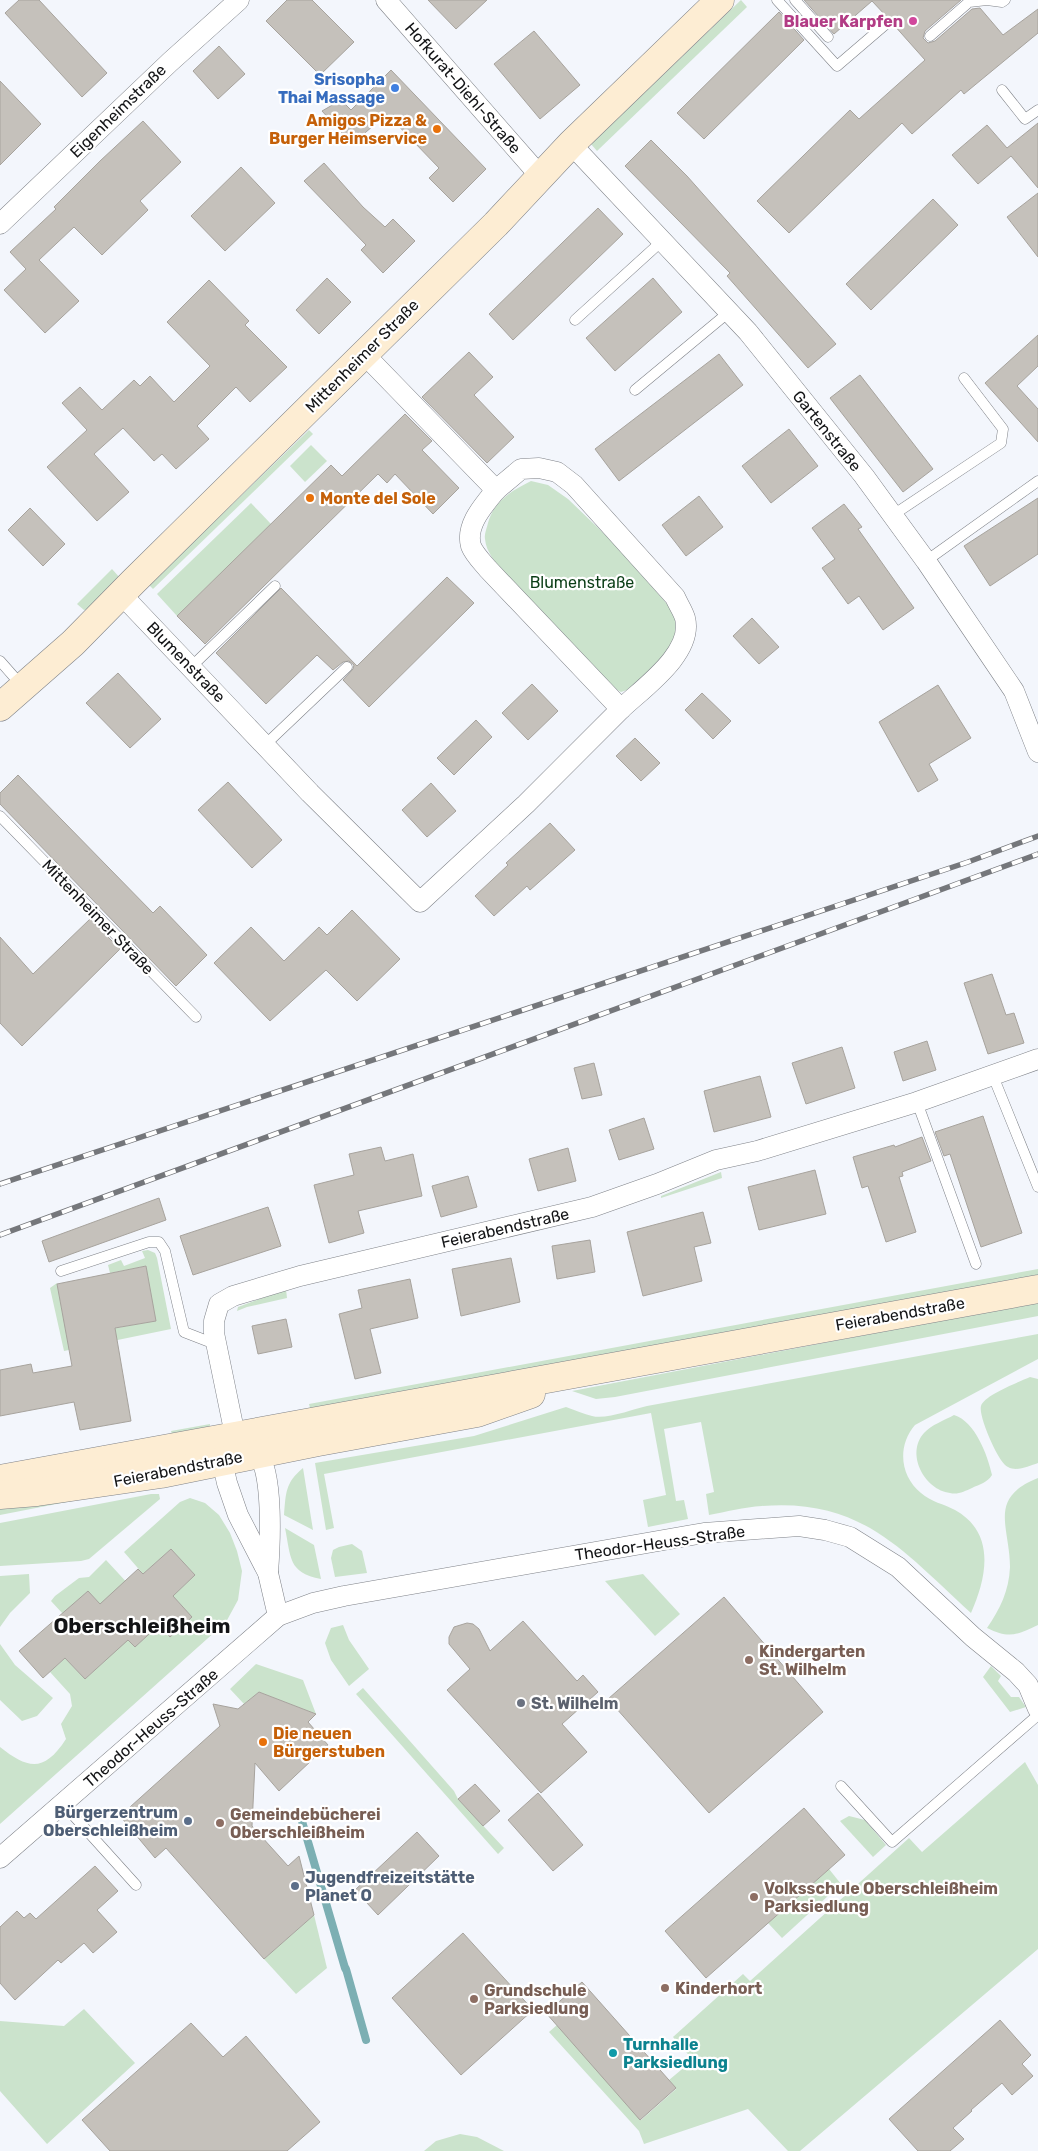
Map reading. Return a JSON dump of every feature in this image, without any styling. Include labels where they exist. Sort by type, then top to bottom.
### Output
[{"type":"main road","name":"Mittenheimer Straße","points":[[0,707],[73,643],[496,224],[571,144],[720,0]]},
{"type":"main road","name":"Feierabendstraße","points":[[0,1479],[1038,1289]]},
{"type":"main road","name":"Feierabendstraße","points":[[0,1495],[106,1483],[476,1413],[586,1373]]},
{"type":"street","name":"Eigenheimstraße","points":[[0,224],[170,62],[239,0]]},
{"type":"street","name":"Hofkurat-Diehl-Straße","points":[[386,0],[540,177]]},
{"type":"street","name":"Gartenstraße","points":[[571,144],[729,312],[815,416],[893,515],[1014,691],[1038,752]]},
{"type":"street","points":[[364,354],[496,490]]},
{"type":"street","name":"Blumenstraße","points":[[121,594],[265,745],[425,908],[621,709],[674,659],[685,637],[685,618],[675,597],[574,485],[557,472],[539,468],[521,468],[496,490],[480,510],[471,529],[472,546],[488,569],[621,709]]},
{"type":"street","name":"Feierabendstraße","points":[[235,1435],[215,1344],[214,1321],[219,1304],[233,1296],[300,1276],[592,1207],[657,1184],[716,1160],[757,1151],[917,1102],[1038,1059]]},
{"type":"street","points":[[268,1573],[270,1540],[267,1479],[258,1454],[235,1435],[222,1461],[227,1483],[238,1515],[268,1573],[278,1616]]},
{"type":"street","name":"Theodor-Heuss-Straße","points":[[0,1858],[278,1616],[313,1603],[344,1596],[704,1533],[799,1526],[825,1530],[850,1538],[890,1562],[973,1637],[1016,1672],[1033,1680],[1038,1708]]},
{"type":"lane","points":[[777,0],[837,66],[886,24]]},
{"type":"lane","points":[[795,0],[828,37]]},
{"type":"lane","points":[[930,36],[969,2],[987,0],[1002,2],[1005,0]]},
{"type":"lane","points":[[1002,90],[1026,119],[1038,110]]},
{"type":"lane","points":[[575,320],[662,241]]},
{"type":"lane","points":[[636,390],[729,312]]},
{"type":"lane","points":[[893,515],[1001,444],[1003,429],[964,378]]},
{"type":"lane","points":[[926,561],[1038,481]]},
{"type":"lane","points":[[191,667],[275,586]]},
{"type":"lane","points":[[0,660],[22,687]]},
{"type":"lane","points":[[265,745],[347,666]]},
{"type":"lane","name":"Mittenheimer Straße","points":[[0,816],[196,1017]]},
{"type":"lane","points":[[993,1076],[1038,1187]]},
{"type":"lane","points":[[917,1102],[976,1264]]},
{"type":"lane","points":[[61,1271],[149,1242],[159,1242],[165,1251],[184,1332],[215,1344]]},
{"type":"lane","points":[[841,1786],[892,1842],[1038,1714]]},
{"type":"lane","points":[[63,1804],[136,1885]]},
{"type":"green space","points":[[741,0],[747,7],[597,151],[591,144]]},
{"type":"green space","points":[[309,430],[313,434],[153,589],[149,585]]},
{"type":"green space","points":[[311,445],[327,461],[305,482],[290,466]]},
{"type":"green space","name":"Blumenstraße","points":[[531,481],[548,485],[568,499],[619,548],[673,611],[674,636],[670,647],[656,665],[627,690],[621,692],[614,688],[504,573],[487,548],[485,533],[494,509],[510,493]]},
{"type":"green space","points":[[251,503],[271,524],[177,616],[157,594]]},
{"type":"green space","points":[[112,569],[120,578],[92,609],[84,610],[77,604]]},
{"type":"green space","points":[[721,1172],[722,1178],[661,1198],[661,1196]]},
{"type":"green space","points":[[148,1250],[155,1253],[157,1258],[171,1329],[64,1351],[50,1288],[57,1283],[67,1337],[155,1321],[146,1266],[110,1273],[108,1265],[121,1260],[124,1266],[145,1258],[142,1251]]},
{"type":"green space","points":[[1038,1269],[1038,1276],[311,1412],[309,1404]]},
{"type":"green space","points":[[286,1289],[287,1298],[237,1311],[238,1307]]},
{"type":"green space","points":[[1038,1302],[1038,1316],[615,1397],[596,1399],[572,1391]]},
{"type":"green space","points":[[1038,1334],[1038,1359],[915,1425],[905,1442],[903,1460],[905,1470],[914,1486],[929,1499],[955,1510],[968,1520],[977,1531],[982,1543],[984,1571],[977,1599],[971,1613],[901,1550],[879,1533],[854,1520],[827,1511],[797,1506],[742,1508],[709,1515],[706,1494],[714,1492],[701,1422],[664,1429],[676,1501],[684,1500],[688,1519],[648,1527],[643,1500],[666,1495],[651,1413],[324,1474],[334,1528],[326,1530],[315,1463],[474,1436],[566,1407],[592,1416],[605,1417],[647,1406]]},
{"type":"green space","points":[[1030,1377],[1038,1379],[1038,1463],[1015,1469],[1004,1464],[995,1449],[986,1429],[981,1406],[995,1393]]},
{"type":"green space","points":[[954,1415],[968,1424],[974,1432],[984,1449],[992,1475],[983,1483],[964,1491],[950,1493],[933,1485],[926,1478],[920,1470],[917,1451],[919,1441],[927,1430]]},
{"type":"green space","points":[[210,1424],[210,1427],[173,1438],[171,1431]]},
{"type":"green space","points":[[303,1468],[313,1530],[284,1515],[286,1494],[290,1484],[297,1473]]},
{"type":"green space","points":[[1038,1478],[1038,1625],[1018,1633],[1001,1634],[987,1628],[996,1614],[1008,1584],[1010,1567],[1005,1527],[1007,1504],[1012,1495],[1022,1486]]},
{"type":"green space","points":[[149,1486],[0,1515],[0,1505]]},
{"type":"green space","points":[[159,1494],[160,1499],[89,1559],[0,1566],[0,1523]]},
{"type":"green space","points":[[190,1498],[205,1503],[219,1515],[230,1533],[237,1551],[242,1571],[238,1600],[226,1622],[0,1824],[0,1747],[19,1760],[35,1764],[50,1758],[66,1739],[61,1724],[72,1706],[70,1694],[50,1672],[65,1658],[85,1679],[107,1659],[119,1630],[135,1647],[159,1625],[192,1617],[173,1596],[195,1575],[171,1549],[143,1574],[124,1552],[180,1502]]},
{"type":"green space","points":[[285,1528],[314,1545],[321,1579],[302,1573],[297,1568],[290,1555]]},
{"type":"green space","points":[[352,1544],[362,1551],[367,1573],[335,1577],[331,1558],[333,1550]]},
{"type":"green space","points":[[106,1560],[131,1587],[106,1611],[88,1591],[63,1614],[51,1601],[79,1578],[89,1577]]},
{"type":"green space","points":[[29,1574],[30,1593],[10,1613],[0,1627],[0,1576]]},
{"type":"green space","points":[[643,1574],[680,1614],[655,1636],[605,1581]]},
{"type":"green space","points":[[343,1625],[349,1640],[369,1669],[349,1686],[331,1660],[325,1643],[331,1628]]},
{"type":"green space","points":[[0,1644],[15,1665],[53,1698],[37,1716],[22,1721],[0,1700]]},
{"type":"green space","points":[[256,1664],[303,1680],[316,1714],[259,1692],[244,1704],[230,1689]]},
{"type":"green space","points":[[991,1666],[1001,1676],[998,1681],[1011,1697],[1019,1697],[1026,1707],[1010,1712],[983,1677]]},
{"type":"green space","points":[[363,1688],[454,1791],[458,1799],[504,1848],[498,1854],[356,1694]]},
{"type":"green space","points":[[1025,1762],[1038,1785],[1038,1949],[800,2151],[788,2151],[748,2109],[644,2144],[639,2131],[549,2032],[557,2025],[641,2120],[676,2089],[669,2080],[693,2060],[673,2037],[743,1974],[750,1981],[909,1838],[922,1852]]},
{"type":"green space","points":[[849,1816],[865,1820],[886,1845],[873,1857],[840,1821]]},
{"type":"green space","points":[[829,1869],[841,1884],[782,1938],[768,1923]]},
{"type":"green space","points":[[314,1915],[327,1968],[296,1994],[264,1959]]},
{"type":"green space","points":[[84,2009],[135,2063],[47,2144],[0,2091],[0,2021],[64,2026]]},
{"type":"green space","points":[[460,2134],[477,2137],[504,2151],[424,2151],[436,2141]]},
{"type":"building","points":[[19,0],[39,0],[107,73],[82,97],[5,13]]},
{"type":"building","points":[[287,0],[312,0],[354,42],[320,75],[266,21]]},
{"type":"building","points":[[428,0],[487,0],[456,29]]},
{"type":"building","points":[[804,0],[961,0],[925,31],[923,38],[928,43],[935,41],[972,9],[980,8],[1003,35],[1038,9],[1038,33],[964,94],[961,90],[912,134],[902,123],[789,233],[757,201],[850,110],[859,119],[925,60],[893,24],[891,19],[872,1],[834,34]]},
{"type":"building","points":[[779,12],[804,40],[704,139],[677,113]]},
{"type":"building","points":[[534,31],[580,85],[540,119],[494,64]]},
{"type":"building","points":[[219,46],[245,74],[218,99],[193,71]]},
{"type":"building","points":[[391,70],[486,169],[453,202],[429,178],[439,168],[387,114],[352,144],[322,111],[341,100],[351,110]]},
{"type":"building","points":[[0,81],[41,124],[0,165]]},
{"type":"building","points":[[143,121],[181,162],[140,201],[148,210],[102,255],[74,227],[39,260],[79,301],[45,333],[4,290],[26,269],[10,252],[56,209],[54,207],[100,161]]},
{"type":"building","points":[[1038,123],[1038,188],[1011,156],[978,184],[952,155],[987,125],[1007,148]]},
{"type":"building","points":[[651,140],[687,176],[836,344],[808,368],[727,276],[730,273],[625,166]]},
{"type":"building","points":[[324,163],[363,207],[385,227],[393,219],[415,241],[383,273],[361,250],[366,245],[304,181]]},
{"type":"building","points":[[241,167],[275,203],[225,251],[191,216]]},
{"type":"building","points":[[1038,193],[1038,257],[1007,217]]},
{"type":"building","points":[[933,199],[958,225],[871,310],[846,284]]},
{"type":"building","points":[[598,208],[623,234],[513,340],[489,314]]},
{"type":"building","points":[[327,278],[351,302],[319,334],[296,310]]},
{"type":"building","points":[[653,278],[682,312],[615,371],[586,338]]},
{"type":"building","points":[[209,280],[249,321],[245,325],[287,367],[250,402],[236,387],[197,426],[209,439],[176,469],[162,454],[154,461],[123,428],[94,454],[129,492],[97,521],[47,467],[87,430],[62,403],[80,387],[102,410],[134,380],[140,386],[150,376],[174,402],[210,366],[167,322]]},
{"type":"building","points":[[1038,335],[1038,366],[1017,386],[1038,409],[1038,442],[985,383]]},
{"type":"building","points":[[469,352],[493,377],[474,395],[514,437],[487,463],[422,397]]},
{"type":"building","points":[[719,354],[743,385],[619,481],[595,449]]},
{"type":"building","points":[[860,375],[933,469],[903,492],[830,398]]},
{"type":"building","points":[[405,414],[432,441],[422,450],[459,488],[433,514],[395,474],[387,483],[378,474],[205,644],[177,616],[331,465],[342,476]]},
{"type":"building","points":[[789,429],[818,466],[771,503],[742,466]]},
{"type":"building","points":[[699,496],[723,527],[686,556],[662,525]]},
{"type":"building","points":[[1038,498],[1038,554],[990,586],[964,546]]},
{"type":"building","points":[[844,504],[862,527],[858,529],[914,608],[883,630],[859,596],[848,604],[822,568],[835,559],[812,528]]},
{"type":"building","points":[[30,508],[65,544],[43,566],[8,530]]},
{"type":"building","points":[[447,577],[474,603],[369,707],[343,680],[353,669],[354,665],[349,661],[343,662],[333,670],[317,655],[266,704],[216,653],[281,588],[357,666]]},
{"type":"building","points":[[752,618],[779,647],[759,664],[733,636]]},
{"type":"building","points":[[118,673],[161,719],[130,748],[86,703]]},
{"type":"building","points":[[532,684],[558,711],[528,740],[502,713]]},
{"type":"building","points":[[938,685],[971,738],[929,764],[938,780],[918,792],[879,722]]},
{"type":"building","points":[[702,693],[731,721],[713,739],[685,710]]},
{"type":"building","points":[[476,720],[492,737],[454,775],[437,758]]},
{"type":"building","points":[[635,738],[660,763],[641,781],[616,756]]},
{"type":"building","points":[[18,775],[153,913],[160,906],[207,955],[176,986],[0,804],[0,793]]},
{"type":"building","points":[[228,782],[282,840],[252,868],[198,810]]},
{"type":"building","points":[[431,783],[456,811],[427,837],[402,810]]},
{"type":"building","points":[[550,823],[575,850],[530,890],[527,886],[494,916],[475,896],[508,865],[506,863]]},
{"type":"building","points":[[352,910],[400,959],[357,1001],[326,970],[270,1021],[214,963],[251,927],[284,961],[319,927],[327,935]]},
{"type":"building","points":[[90,919],[120,949],[22,1046],[0,1023],[0,937],[33,974]]},
{"type":"building","points":[[992,974],[1006,1015],[1014,1013],[1024,1043],[988,1054],[964,983]]},
{"type":"building","points":[[927,1041],[936,1070],[903,1081],[894,1052]]},
{"type":"building","points":[[842,1047],[855,1088],[806,1104],[792,1063]]},
{"type":"building","points":[[594,1063],[602,1095],[582,1099],[574,1068]]},
{"type":"building","points":[[760,1076],[771,1117],[714,1132],[704,1091]]},
{"type":"building","points":[[983,1116],[1022,1233],[981,1247],[950,1154],[944,1156],[935,1132]]},
{"type":"building","points":[[644,1118],[654,1149],[619,1160],[609,1130]]},
{"type":"building","points":[[922,1137],[931,1161],[902,1172],[903,1176],[899,1177],[916,1232],[886,1242],[868,1186],[862,1188],[853,1157],[894,1145],[895,1147]]},
{"type":"building","points":[[381,1147],[385,1161],[413,1154],[422,1196],[358,1211],[364,1233],[329,1243],[314,1185],[354,1175],[349,1154]]},
{"type":"building","points":[[568,1148],[576,1181],[538,1191],[529,1159]]},
{"type":"building","points":[[815,1170],[826,1214],[759,1230],[748,1187]]},
{"type":"building","points":[[468,1176],[477,1207],[441,1217],[432,1186]]},
{"type":"building","points":[[159,1198],[166,1220],[49,1262],[42,1241]]},
{"type":"building","points":[[268,1207],[281,1246],[193,1275],[180,1236]]},
{"type":"building","points":[[703,1212],[711,1243],[694,1247],[702,1281],[643,1296],[627,1232]]},
{"type":"building","points":[[590,1240],[595,1272],[557,1279],[552,1246]]},
{"type":"building","points":[[511,1258],[520,1302],[461,1316],[452,1269]]},
{"type":"building","points":[[146,1266],[156,1321],[115,1328],[131,1421],[80,1430],[74,1402],[0,1416],[0,1370],[31,1364],[33,1373],[72,1366],[57,1284]]},
{"type":"building","points":[[410,1279],[418,1318],[370,1329],[381,1373],[355,1379],[339,1314],[362,1308],[358,1290]]},
{"type":"building","points":[[286,1319],[292,1347],[258,1354],[252,1326]]},
{"type":"building","points":[[171,1549],[195,1575],[173,1596],[192,1617],[170,1637],[159,1625],[135,1647],[128,1640],[85,1679],[65,1658],[43,1678],[19,1651],[88,1591],[100,1604],[138,1569],[143,1574]]},
{"type":"building","points":[[724,1597],[823,1712],[709,1813],[608,1699]]},
{"type":"building","points":[[523,1621],[577,1681],[583,1675],[598,1692],[562,1724],[587,1752],[541,1793],[447,1690],[470,1669],[449,1644],[449,1637],[454,1627],[467,1623],[473,1624],[479,1629],[490,1651]]},
{"type":"building","name":"Bürgerzentrum Oberschleißheim","points":[[259,1692],[316,1714],[308,1722],[328,1745],[279,1791],[255,1763],[252,1826],[288,1866],[299,1856],[314,1915],[264,1959],[166,1848],[155,1858],[120,1816],[220,1726],[213,1704],[238,1709]]},
{"type":"building","points":[[475,1784],[500,1811],[483,1826],[458,1799]]},
{"type":"building","points":[[538,1793],[583,1845],[553,1871],[508,1820]]},
{"type":"building","points":[[804,1808],[845,1855],[706,1978],[665,1931]]},
{"type":"building","points":[[417,1832],[439,1856],[378,1915],[355,1890]]},
{"type":"building","points":[[95,1866],[118,1891],[97,1910],[117,1932],[93,1953],[84,1943],[61,1963],[58,1960],[15,2000],[0,1983],[0,1927],[17,1911],[24,1918],[30,1913],[36,1919]]},
{"type":"building","points":[[463,1933],[533,2010],[461,2075],[392,1998]]},
{"type":"building","name":"Turnhalle Parksiedlung","points":[[582,1982],[676,2088],[640,2120],[546,2013]]},
{"type":"building","points":[[1000,2020],[1031,2055],[1022,2064],[1033,2076],[1012,2095],[1002,2083],[971,2110],[953,2128],[964,2139],[950,2151],[918,2151],[889,2119]]},
{"type":"building","points":[[191,2023],[223,2057],[246,2036],[320,2122],[287,2151],[110,2151],[82,2120]]},
{"type":"waterway","points":[[301,1818],[345,1968]]},
{"type":"waterway","points":[[346,1969],[366,2040]]},
{"type":"railway","points":[[0,1184],[968,862],[1038,836]]},
{"type":"railway","points":[[0,1235],[1038,854]]},
{"type":"place","name":"Blauer Karpfen","points":[[913,21]]},
{"type":"place","name":"Srisopha Thai Massage","points":[[395,88]]},
{"type":"place","name":"Amigos Pizza & Burger Heimservice","points":[[437,129]]},
{"type":"place","name":"Monte del Sole","points":[[310,498]]},
{"type":"place","name":"Kindergarten St. Wilhelm","points":[[749,1660]]},
{"type":"place","name":"St. Wilhelm","points":[[521,1703]]},
{"type":"place","name":"Die neuen Bürgerstuben","points":[[263,1742]]},
{"type":"place","name":"Bürgerzentrum Oberschleißheim","points":[[188,1821]]},
{"type":"place","name":"Gemeindebücherei Oberschleißheim","points":[[220,1823]]},
{"type":"place","name":"Jugendfreizeitstätte Planet O","points":[[295,1886]]},
{"type":"place","name":"Volksschule Oberschleißheim Parksiedlung","points":[[754,1897]]},
{"type":"place","name":"Kinderhort","points":[[665,1988]]},
{"type":"place","name":"Grundschule Parksiedlung","points":[[474,1999]]},
{"type":"place","name":"Turnhalle Parksiedlung","points":[[613,2053]]},
{"type":"district","name":"Oberschleißheim","points":[[142,1625]]}]
